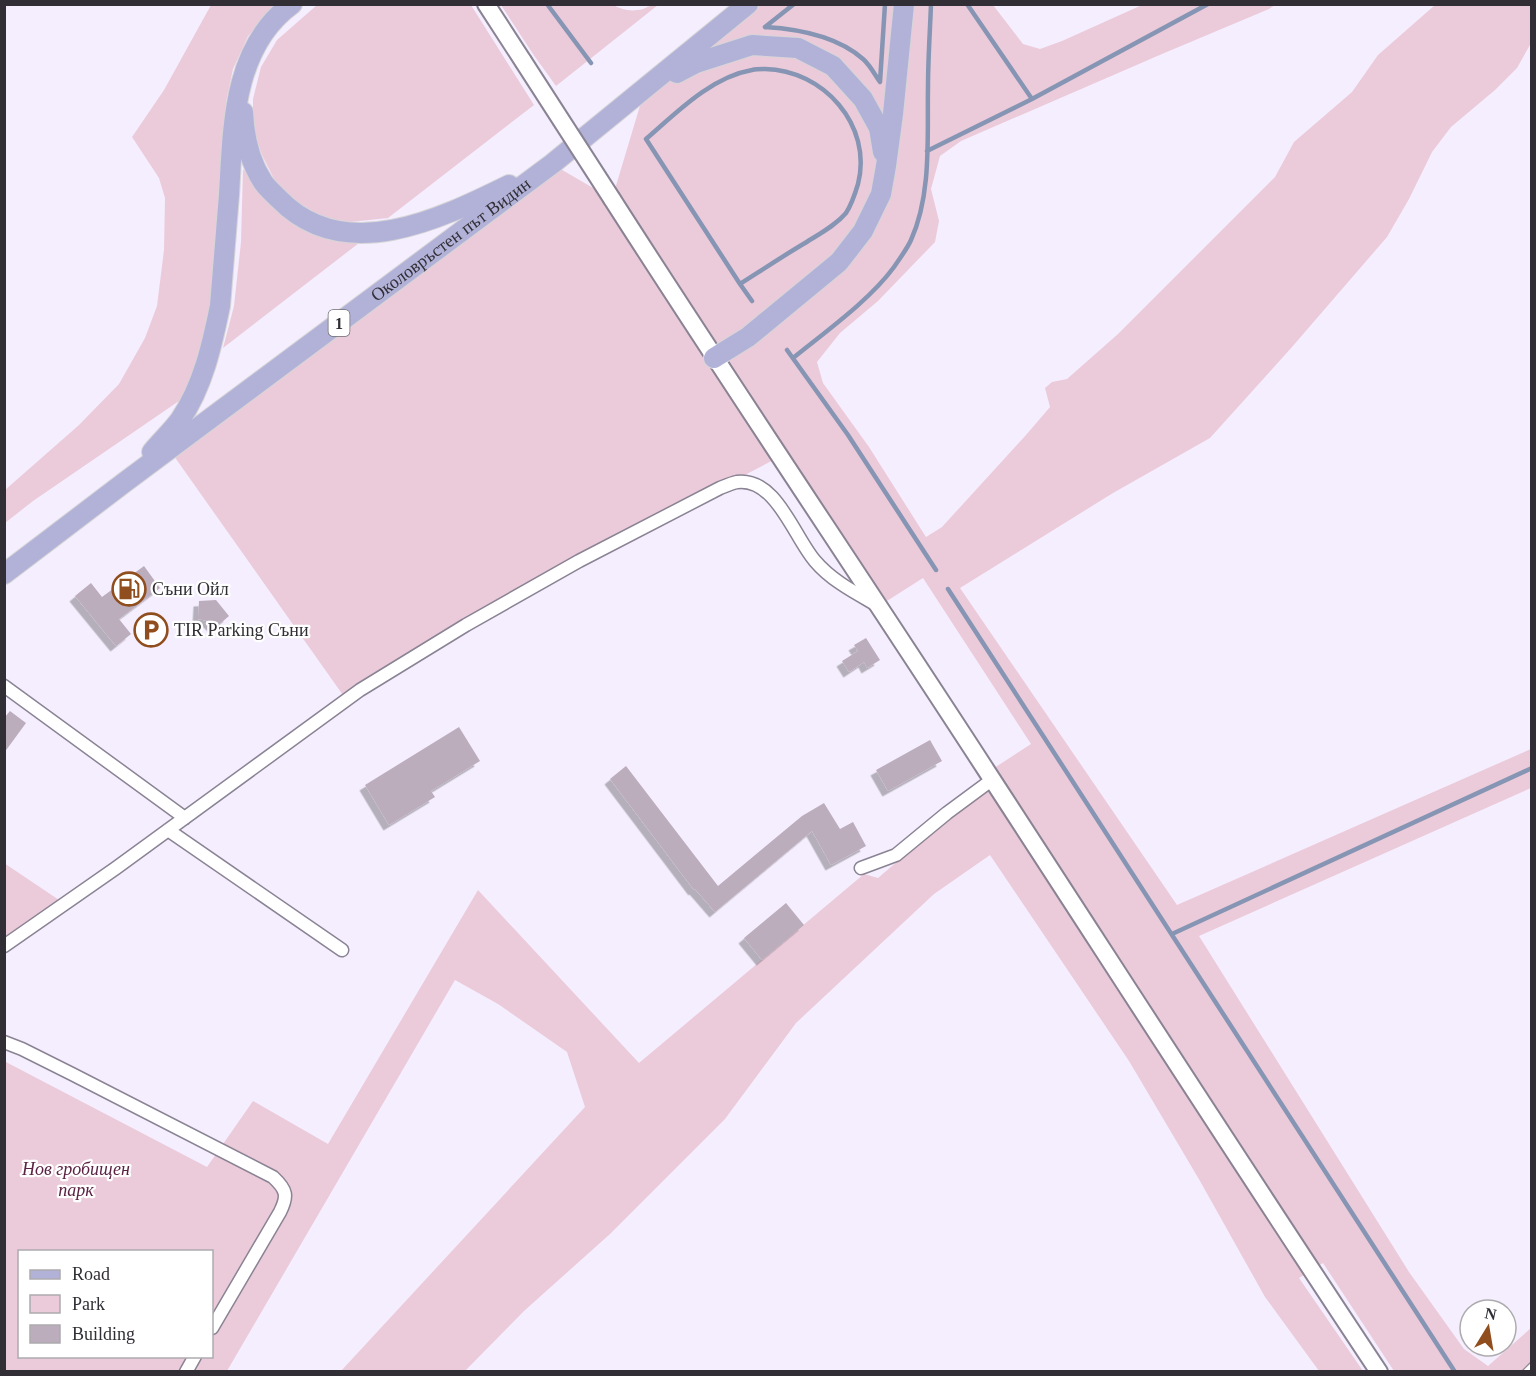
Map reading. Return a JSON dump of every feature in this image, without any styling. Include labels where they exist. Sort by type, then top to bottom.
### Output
[{"type":"main road","points":[[125,482],[179,421],[203,372],[220,306],[236,104],[252,54],[266,30],[292,4]]},
{"type":"main road","points":[[486,4],[714,358],[879,606],[1379,1371]]},
{"type":"main road","name":"Околовръстен път Видин","points":[[4,574],[552,164],[748,4]]},
{"type":"main road","points":[[714,358],[748,337],[839,262],[863,231],[880,194],[886,166],[904,4]]},
{"type":"main road","points":[[645,89],[696,63],[752,45],[798,48],[834,66],[863,99],[879,128],[886,166]]},
{"type":"main road","points":[[242,82],[243,122],[250,154],[264,183],[286,206],[308,221],[335,231],[361,234],[387,232],[415,225],[490,195],[552,164]]},
{"type":"street","points":[[4,946],[116,868],[345,700],[466,625],[579,561],[720,488],[737,482],[753,483],[764,489],[778,504],[814,561],[848,589],[879,606]]},
{"type":"street","points":[[4,686],[185,818]]},
{"type":"street","points":[[861,868],[896,855],[946,813],[993,780]]},
{"type":"street","points":[[168,830],[342,950]]},
{"type":"street","points":[[4,1042],[72,1074],[273,1177],[284,1189],[285,1202],[280,1212],[213,1326]]},
{"type":"street","points":[[186,1371],[194,1358]]},
{"type":"green space","points":[[211,5],[278,5],[248,36],[233,69],[226,102],[216,299],[210,328],[186,391],[179,401],[33,501],[5,523],[5,490],[79,425],[119,384],[145,338],[157,306],[164,250],[165,198],[159,178],[132,137],[164,90]]},
{"type":"green space","points":[[317,5],[471,5],[534,105],[388,218],[350,222],[326,218],[300,206],[276,183],[262,155],[253,129],[253,99],[261,67],[277,40]]},
{"type":"green space","points":[[501,5],[613,5],[624,9],[639,10],[658,5],[556,86]]},
{"type":"green space","name":"Нов гробищен парк","points":[[748,5],[993,5],[1023,44],[1040,49],[1142,5],[1275,5],[961,141],[940,156],[931,189],[939,221],[935,242],[878,301],[840,333],[817,362],[823,383],[869,447],[926,537],[942,527],[1050,407],[1045,388],[1052,382],[1067,379],[1118,334],[1275,177],[1294,142],[1352,92],[1378,55],[1435,5],[1531,5],[1531,43],[1517,68],[1451,127],[1432,152],[1387,237],[1210,438],[1113,493],[960,588],[1177,905],[1531,749],[1531,788],[1199,936],[1409,1272],[1458,1341],[1458,1358],[1477,1358],[1488,1366],[1497,1358],[1518,1358],[1518,1339],[1531,1328],[1531,1371],[1394,1371],[1323,1263],[1299,1278],[1363,1371],[1319,1371],[1265,1297],[1129,1061],[990,855],[934,894],[796,1023],[725,1119],[610,1234],[524,1311],[465,1371],[341,1371],[585,1107],[567,1052],[498,1004],[455,980],[227,1371],[5,1371],[4,1061],[207,1167],[253,1101],[328,1144],[478,890],[639,1063],[864,874],[878,878],[992,780],[988,772],[1031,744],[923,578],[879,606],[779,457],[345,698],[169,449],[552,164],[612,199],[645,89]]},
{"type":"green space","points":[[243,169],[254,183],[332,238],[359,243],[223,348],[234,306],[241,242]]},
{"type":"green space","points":[[4,863],[65,904],[4,946]]},
{"type":"building","points":[[144,566],[160,588],[119,619],[131,634],[116,646],[75,596],[91,583],[102,597]]},
{"type":"building","points":[[216,600],[229,616],[215,628],[208,621],[198,619],[199,601]]},
{"type":"building","points":[[866,638],[880,660],[867,668],[864,662],[849,672],[842,661],[858,651],[854,645]]},
{"type":"building","points":[[10,711],[26,723],[4,753],[4,718]]},
{"type":"building","points":[[459,727],[480,761],[431,791],[435,797],[389,825],[365,785]]},
{"type":"building","points":[[930,740],[942,761],[888,791],[876,770]]},
{"type":"building","points":[[626,766],[718,886],[802,816],[824,803],[840,829],[853,822],[866,846],[831,865],[812,831],[715,912],[694,890],[610,779]]},
{"type":"building","points":[[786,903],[804,925],[762,960],[744,938]]},
{"type":"waterway","points":[[547,4],[591,63]]},
{"type":"waterway","points":[[765,27],[794,4]]},
{"type":"waterway","points":[[765,27],[804,32],[830,39],[866,61],[880,82],[885,4]]},
{"type":"waterway","points":[[793,358],[873,291],[894,267],[911,240],[918,222],[927,164],[931,4]]},
{"type":"waterway","points":[[967,4],[1032,99]]},
{"type":"waterway","points":[[927,151],[1032,99],[1208,4]]},
{"type":"waterway","points":[[740,284],[837,222],[848,210],[858,184],[861,162],[858,141],[850,122],[839,105],[824,90],[806,79],[786,72],[755,69],[722,80],[695,97],[646,139],[740,284],[752,301]]},
{"type":"waterway","points":[[787,350],[848,435],[936,570]]},
{"type":"waterway","points":[[948,589],[1455,1372]]},
{"type":"waterway","points":[[1172,934],[1532,768]]},
{"type":"railway","points":[[1525,1372],[1532,1365]]},
{"type":"place","name":"Съни Ойл","points":[[129,589]]},
{"type":"place","name":"TIR Parking Съни","points":[[151,630]]}]
